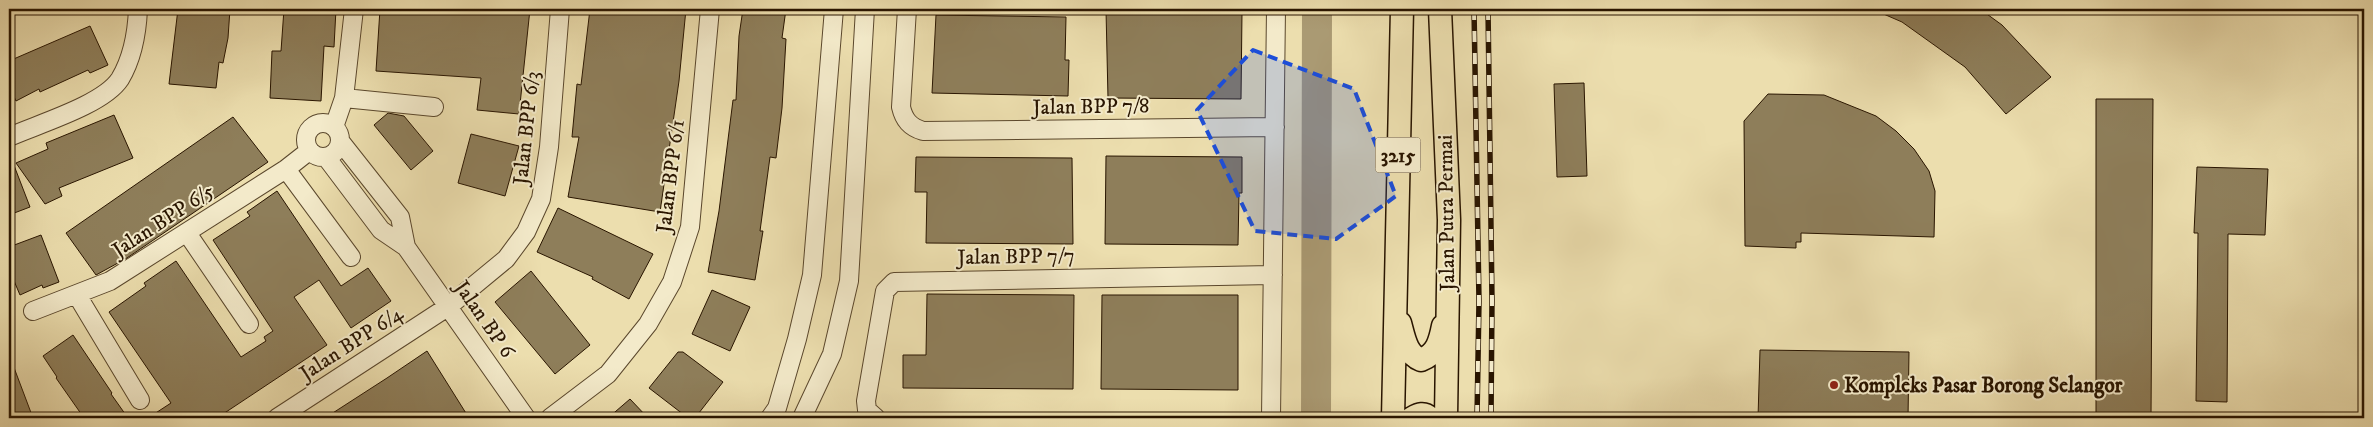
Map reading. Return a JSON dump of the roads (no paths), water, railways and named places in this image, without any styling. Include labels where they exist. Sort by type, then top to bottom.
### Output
[{"type":"main road","name":"3215","points":[[1393,418],[1394,302],[1402,9]]},
{"type":"main road","name":"Jalan Putra Permai","points":[[1440,9],[1449,220],[1446,418]]},
{"type":"main road","points":[[1394,302],[1406,344],[1411,354],[1421,360],[1432,353],[1440,342],[1449,293]]},
{"type":"main road","points":[[1412,418],[1420,414],[1427,415],[1430,418]]},
{"type":"street","points":[[9,137],[90,103],[106,93],[119,80],[128,63],[137,25],[138,9]]},
{"type":"street","points":[[354,9],[344,98],[337,134],[336,151],[326,157],[320,157],[309,151],[306,139],[310,128],[322,123],[337,134],[400,217],[406,247]]},
{"type":"street","name":"Jalan BPP 6/3","points":[[449,306],[506,258],[526,232],[541,199],[550,147],[560,9]]},
{"type":"street","name":"Jalan BPP 6/1","points":[[550,418],[608,374],[648,324],[672,282],[690,227],[710,9]]},
{"type":"street","points":[[770,418],[776,408],[797,339],[812,275],[834,9]]},
{"type":"street","points":[[802,418],[832,354],[849,281],[865,9]]},
{"type":"street","name":"Jalan BPP 7/8","points":[[907,9],[901,107],[903,116],[908,123],[923,131],[1275,127]]},
{"type":"street","points":[[1271,418],[1276,9]]},
{"type":"street","points":[[344,98],[434,107]]},
{"type":"street","name":"Jalan BPP 6/5","points":[[33,311],[77,295],[110,280],[286,169],[309,151]]},
{"type":"street","points":[[326,157],[381,230],[406,247]]},
{"type":"street","points":[[286,169],[351,257]]},
{"type":"street","points":[[360,200],[378,189]]},
{"type":"street","points":[[187,233],[249,324]]},
{"type":"street","name":"Jalan BP 6","points":[[406,247],[526,418]]},
{"type":"street","name":"Jalan BPP 7/7","points":[[871,414],[866,401],[885,291],[894,282],[1274,275]]},
{"type":"street","points":[[77,295],[140,400]]},
{"type":"street","name":"Jalan BPP 6/4","points":[[277,418],[449,306]]},
{"type":"waterway","points":[[1316,418],[1317,9]]},
{"type":"railway","points":[[1474,9],[1479,301],[1477,418]]},
{"type":"railway","points":[[1488,9],[1492,300],[1491,418]]},
{"type":"place","name":"Kompleks Pasar Borong Selangor","points":[[1834,385]]}]
